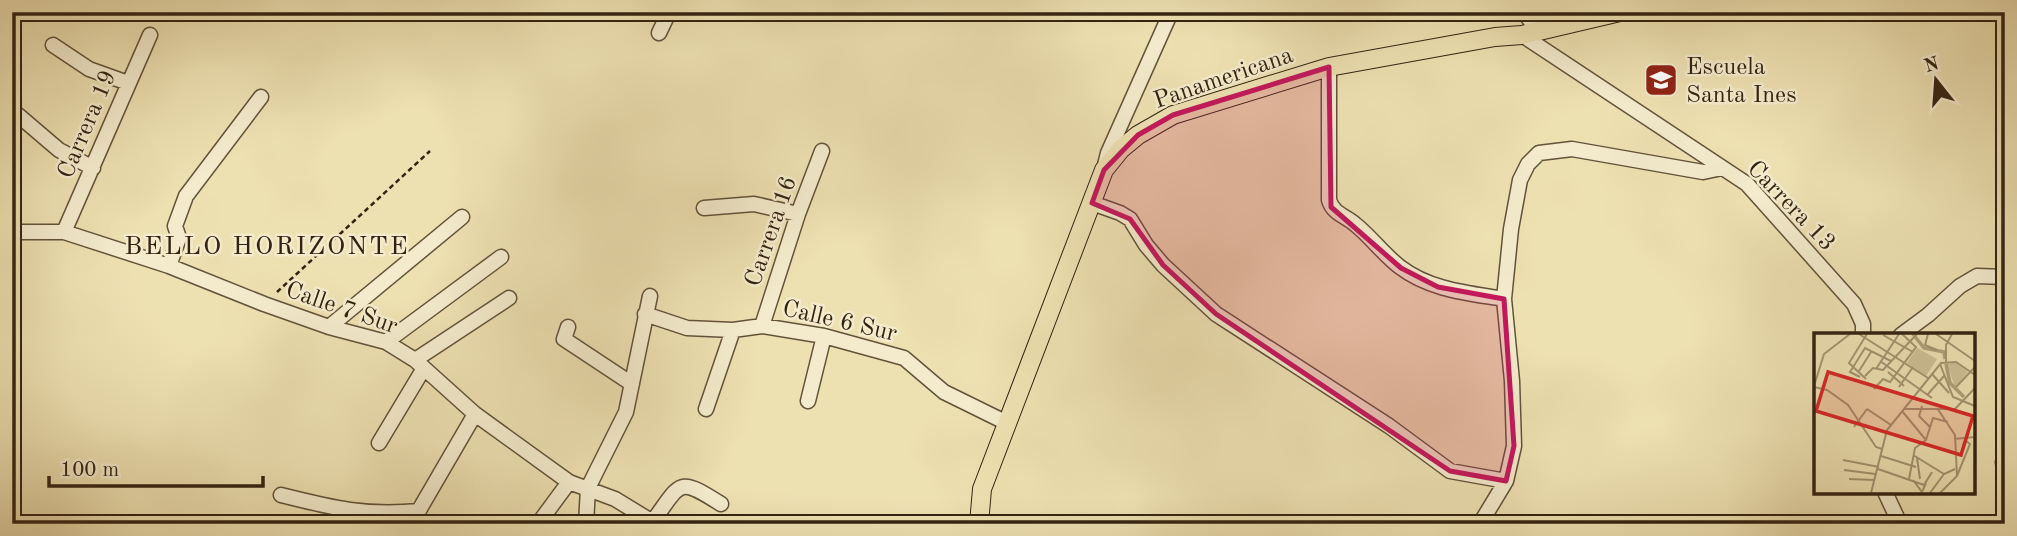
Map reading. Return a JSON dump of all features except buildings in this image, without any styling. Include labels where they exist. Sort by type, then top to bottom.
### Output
[{"type":"main road","name":"Panamericana","points":[[979,524],[979,499],[982,489],[1104,170],[1121,149],[1138,135],[1172,115],[1329,67],[1530,33],[1594,15],[1620,12]]},
{"type":"street","points":[[659,33],[669,12]]},
{"type":"street","points":[[1104,170],[1108,153],[1171,12]]},
{"type":"street","points":[[1524,12],[1530,33]]},
{"type":"street","name":"Carrera 13","points":[[1530,33],[1747,184],[1854,304],[1863,324],[1863,333]]},
{"type":"street","name":"Carrera 19","points":[[64,232],[150,35]]},
{"type":"street","points":[[53,45],[89,69],[128,83]]},
{"type":"street","points":[[1329,67],[1329,200],[1335,212],[1354,223],[1401,268],[1438,287],[1504,299]]},
{"type":"street","points":[[169,266],[179,238],[175,226],[186,196],[261,97]]},
{"type":"street","points":[[18,115],[59,150],[93,168]]},
{"type":"street","points":[[1480,524],[1506,481],[1514,446],[1512,381],[1504,299],[1511,229],[1520,180],[1528,164],[1539,153],[1572,149],[1703,172],[1722,168]]},
{"type":"street","name":"Carrera 16","points":[[762,326],[798,214],[822,151]]},
{"type":"street","points":[[1092,203],[1130,219],[1146,245],[1163,265],[1216,314],[1247,335],[1389,426],[1450,471],[1506,481]]},
{"type":"street","points":[[704,208],[754,204],[798,214]]},
{"type":"street","points":[[329,327],[462,217]]},
{"type":"street","name":"Calle 7 Sur","points":[[12,232],[64,232],[169,266],[329,327],[386,342],[419,364],[475,414],[569,482],[615,499],[654,523]]},
{"type":"street","points":[[386,342],[501,257]]},
{"type":"street","points":[[1904,333],[1977,276],[2005,277]]},
{"type":"street","points":[[586,524],[588,488],[626,412],[650,296]]},
{"type":"street","points":[[379,443],[419,364],[509,298]]},
{"type":"street","name":"Calle 6 Sur","points":[[645,314],[687,327],[733,330],[762,326],[824,336],[904,358],[944,393],[1007,424]]},
{"type":"street","points":[[706,409],[733,330]]},
{"type":"street","points":[[566,333],[632,384]]},
{"type":"street","points":[[808,401],[824,336]]},
{"type":"street","points":[[281,495],[348,512],[415,518],[475,414]]},
{"type":"street","points":[[538,524],[569,482]]},
{"type":"street","points":[[654,523],[677,489],[683,486],[691,485],[721,504]]},
{"type":"street","points":[[1886,494],[1900,524]]},
{"type":"path","points":[[264,304],[430,152]]},
{"type":"highlighted area","points":[[1329,67],[1331,207],[1401,268],[1438,287],[1504,299],[1514,446],[1506,481],[1450,471],[1216,314],[1163,265],[1130,219],[1092,203],[1104,170],[1138,135],[1173,115]]},
{"type":"place","name":"Escuela Santa Ines","points":[[1661,80]]},
{"type":"district","name":"BELLO HORIZONTE","points":[[267,245]]}]
